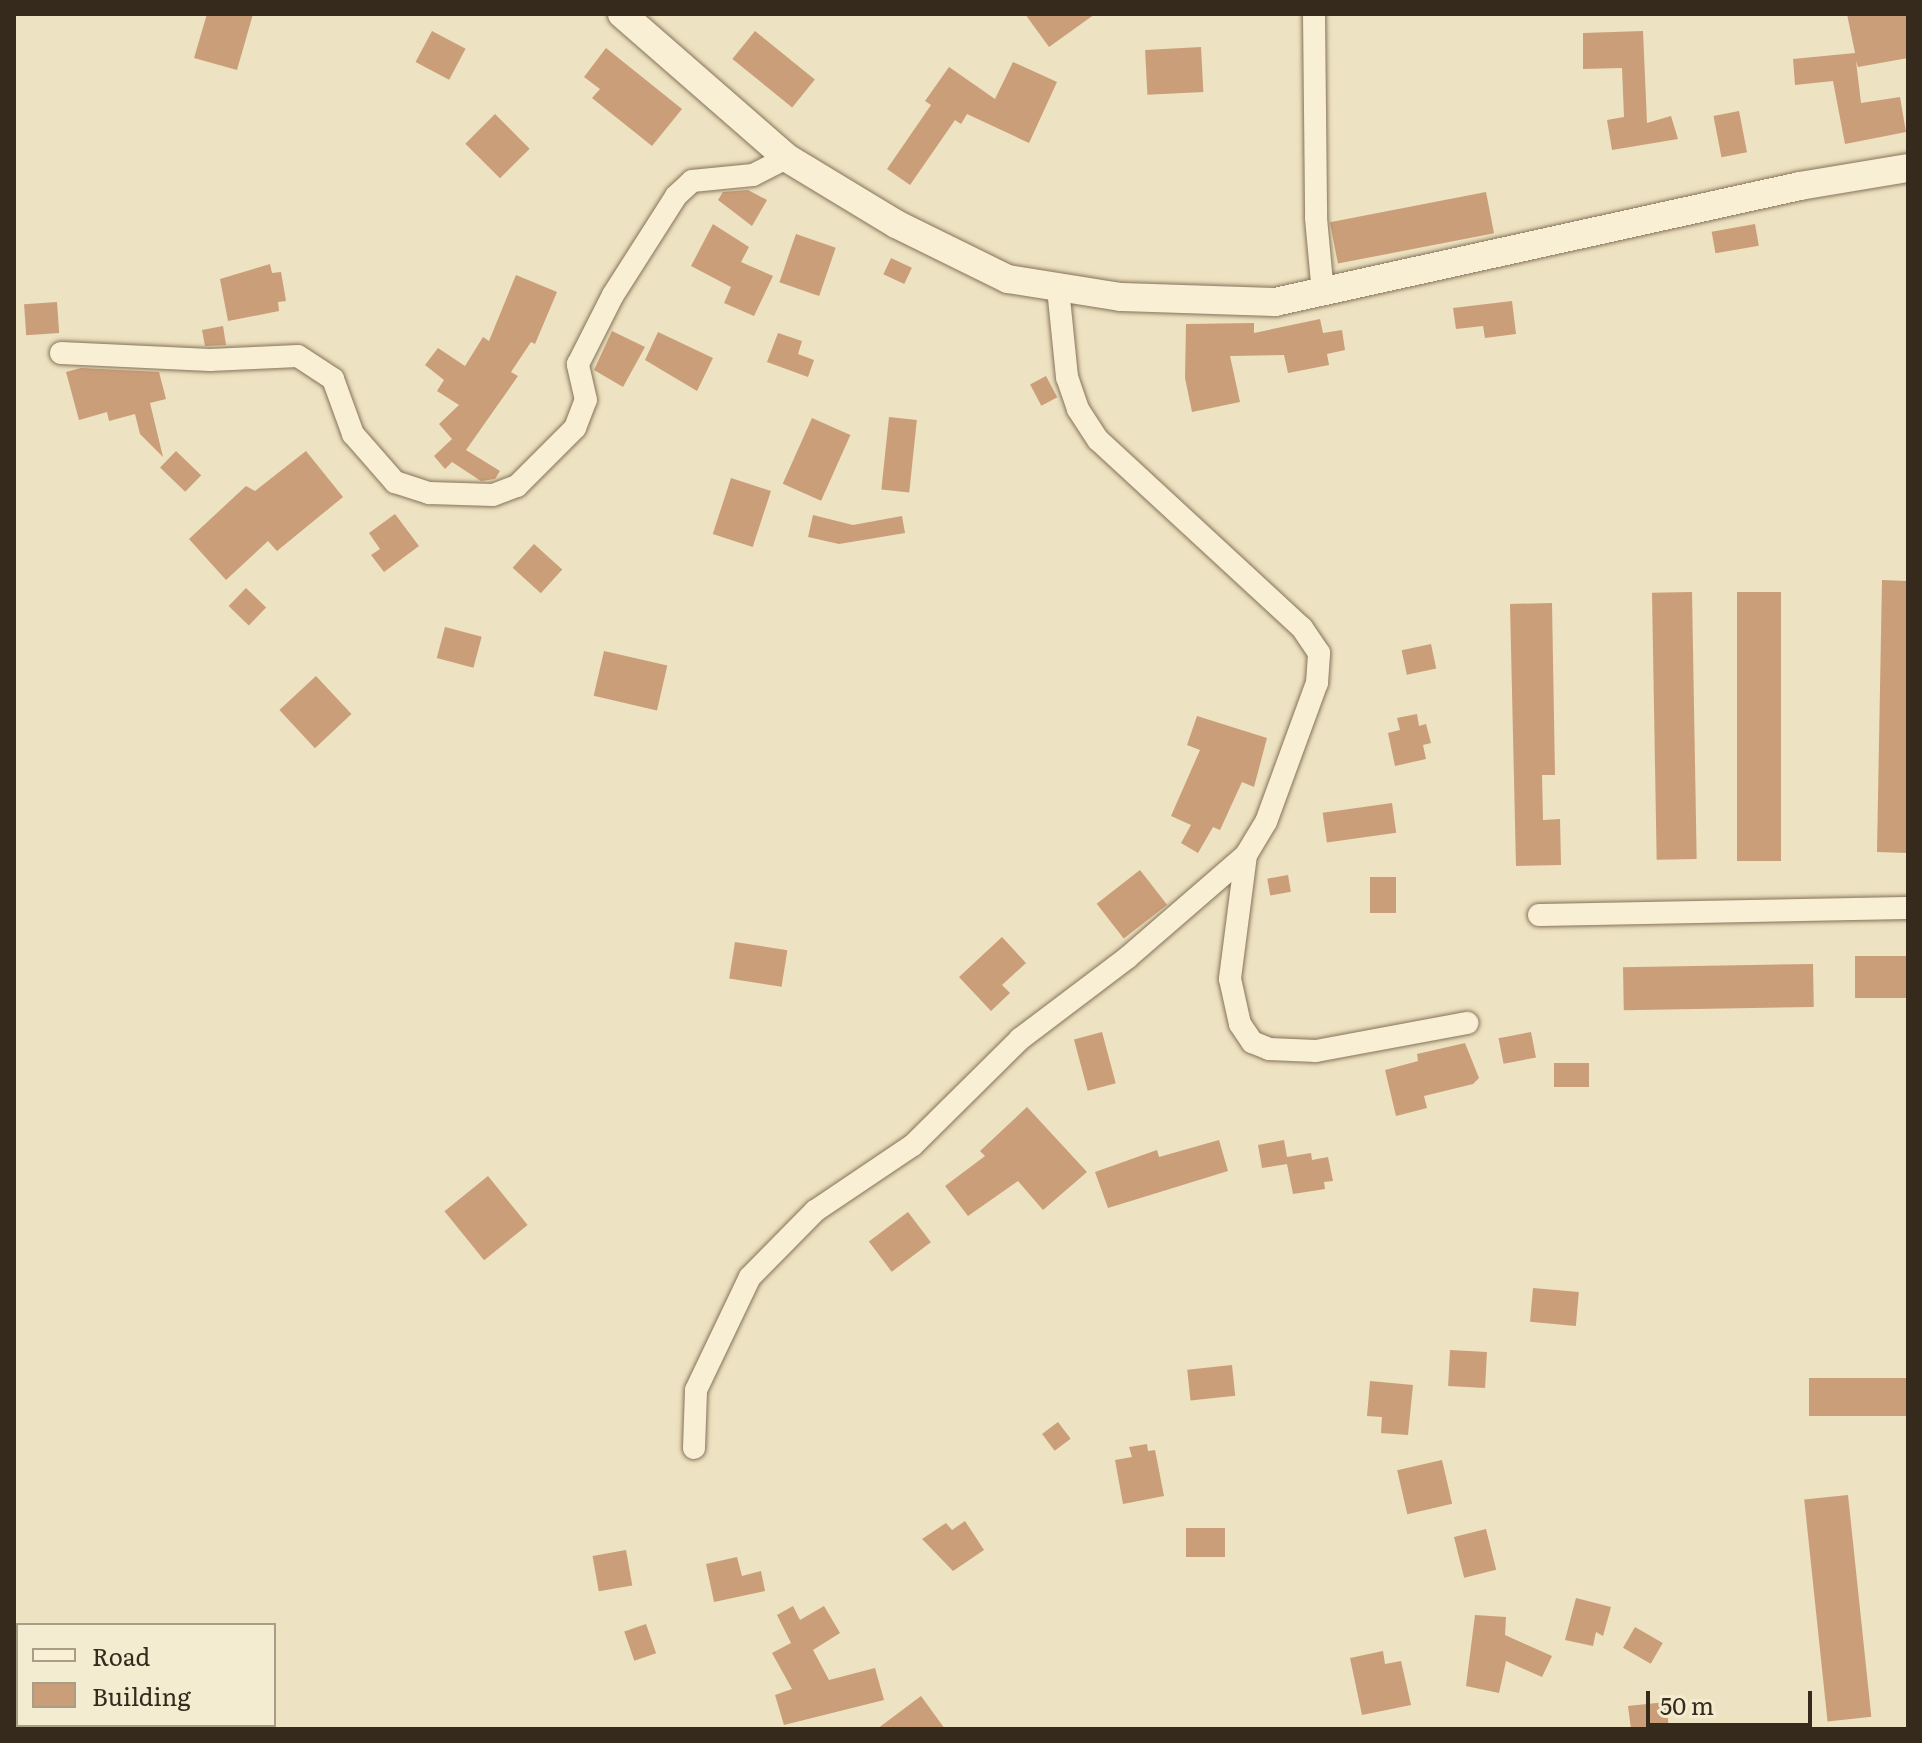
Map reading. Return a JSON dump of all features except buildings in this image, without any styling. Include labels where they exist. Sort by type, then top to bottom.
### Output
[{"type":"street","points":[[622,14],[787,158],[956,257],[1008,279],[1058,289],[1223,302],[1275,302],[1323,294],[1800,186],[1908,168]]},
{"type":"street","points":[[1314,14],[1316,218],[1323,294]]},
{"type":"street","points":[[61,353],[210,360],[298,356],[333,379],[353,434],[395,482],[429,493],[493,495],[517,486],[575,428],[586,400],[578,364],[613,295],[676,196],[692,181],[753,175],[787,158]]},
{"type":"street","points":[[694,1448],[696,1390],[750,1277],[815,1211],[913,1145],[1020,1039],[1139,949],[1246,855],[1266,822],[1317,683],[1319,653],[1302,628],[1098,440],[1078,409],[1067,377],[1058,289]]},
{"type":"street","points":[[1246,855],[1230,979],[1240,1024],[1252,1042],[1269,1049],[1316,1051],[1467,1023]]},
{"type":"street","points":[[1539,915],[1908,908]]}]
